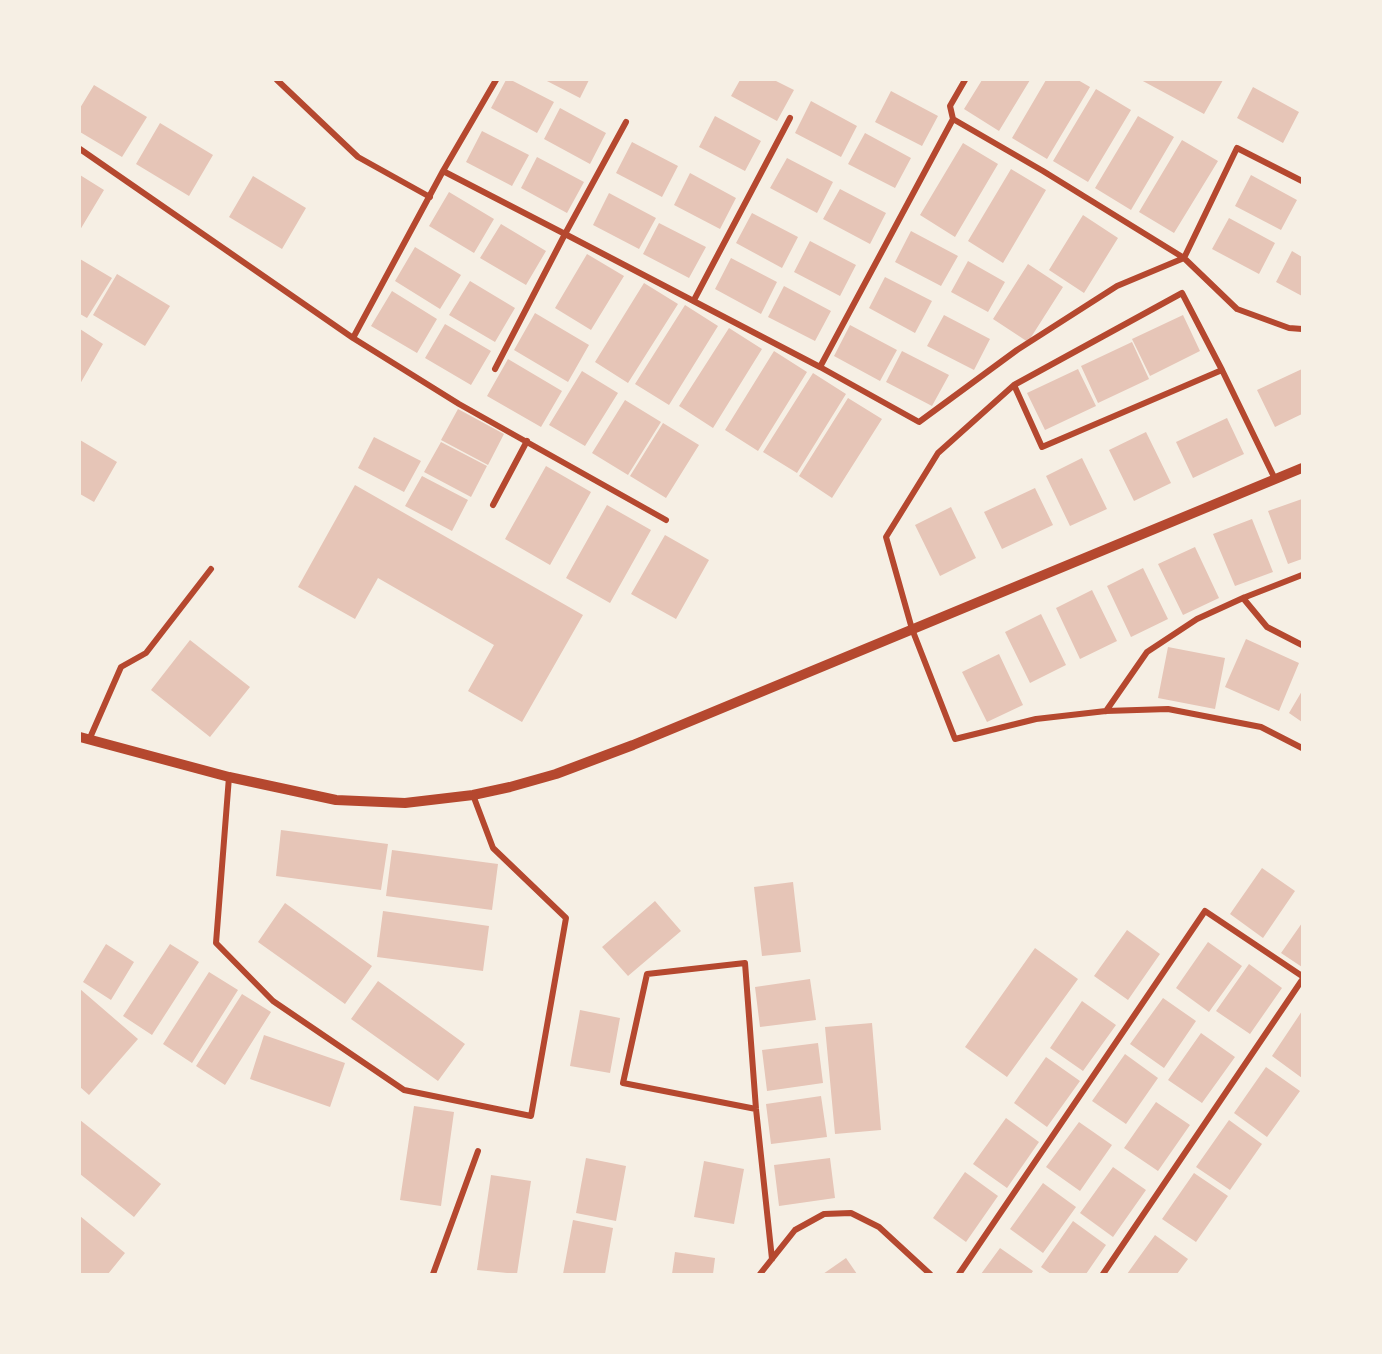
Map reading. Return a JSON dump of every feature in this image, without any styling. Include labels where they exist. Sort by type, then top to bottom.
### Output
[{"type":"street","points":[[277,80],[358,157],[430,197]]},
{"type":"street","points":[[353,338],[443,171],[496,80]]},
{"type":"street","points":[[820,368],[953,119],[950,106],[965,80]]},
{"type":"street","points":[[694,300],[790,118]]},
{"type":"street","points":[[953,119],[1043,171],[1184,258],[1237,309],[1289,328],[1302,329]]},
{"type":"street","points":[[495,369],[626,122]]},
{"type":"street","points":[[443,171],[694,300],[919,422],[1017,350],[1117,286],[1184,258],[1237,148],[1302,181]]},
{"type":"street","points":[[80,149],[353,338],[459,404],[666,520]]},
{"type":"street","points":[[1275,479],[1182,293],[1014,385],[938,453],[886,537],[912,629],[956,740],[1036,719],[1106,711],[1168,709],[1261,727],[1302,748]]},
{"type":"street","points":[[1014,385],[1042,447],[1222,370]]},
{"type":"street","points":[[493,505],[527,441]]},
{"type":"street","points":[[211,569],[146,653],[121,667],[84,739],[229,777],[336,800],[405,803],[472,795],[556,774],[622,749],[1302,468]]},
{"type":"street","points":[[1106,711],[1147,652],[1197,619],[1242,598],[1302,575]]},
{"type":"street","points":[[1242,598],[1267,627],[1302,645]]},
{"type":"street","points":[[229,777],[216,943],[273,1001],[404,1090],[531,1116],[566,918],[493,848],[472,795]]},
{"type":"street","points":[[959,1275],[1205,911],[1302,978],[1103,1275]]},
{"type":"street","points":[[756,1109],[623,1083],[647,974],[745,963],[756,1109],[772,1259]]},
{"type":"street","points":[[433,1275],[478,1150]]},
{"type":"street","points":[[760,1275],[795,1230],[824,1214],[851,1212],[879,1227],[930,1275]]},
{"type":"building","points":[[506,80],[511,80],[554,102],[537,133],[491,108]]},
{"type":"building","points":[[545,80],[589,80],[580,98]]},
{"type":"building","points":[[740,80],[774,80],[794,90],[777,121],[731,96]]},
{"type":"building","points":[[982,80],[1030,80],[999,131],[964,109]]},
{"type":"building","points":[[1046,80],[1078,80],[1090,87],[1047,159],[1012,138]]},
{"type":"building","points":[[1141,80],[1223,80],[1204,114]]},
{"type":"building","points":[[94,85],[147,117],[122,157],[80,132],[80,108]]},
{"type":"building","points":[[1253,87],[1299,112],[1283,143],[1237,118]]},
{"type":"building","points":[[1096,89],[1131,110],[1088,182],[1053,161]]},
{"type":"building","points":[[891,91],[938,116],[922,146],[875,122]]},
{"type":"building","points":[[811,101],[857,126],[841,157],[795,133]]},
{"type":"building","points":[[560,108],[606,133],[590,164],[544,139]]},
{"type":"building","points":[[715,116],[761,141],[745,171],[699,147]]},
{"type":"building","points":[[1138,116],[1174,137],[1131,210],[1095,188]]},
{"type":"building","points":[[160,123],[213,155],[189,196],[136,164]]},
{"type":"building","points":[[482,131],[529,155],[512,186],[466,162]]},
{"type":"building","points":[[865,133],[911,158],[895,188],[848,164]]},
{"type":"building","points":[[1182,140],[1218,161],[1174,233],[1139,212]]},
{"type":"building","points":[[632,142],[678,166],[662,197],[616,173]]},
{"type":"building","points":[[963,143],[998,164],[955,237],[920,215]]},
{"type":"building","points":[[537,157],[584,182],[567,213],[521,188]]},
{"type":"building","points":[[787,158],[833,182],[817,213],[770,188]]},
{"type":"building","points":[[1011,169],[1046,190],[1003,263],[968,241]]},
{"type":"building","points":[[690,173],[736,198],[720,229],[674,205]]},
{"type":"building","points":[[80,175],[104,190],[80,230]]},
{"type":"building","points":[[1251,175],[1297,200],[1281,230],[1235,206]]},
{"type":"building","points":[[253,176],[306,208],[282,249],[229,217]]},
{"type":"building","points":[[840,189],[886,213],[870,244],[823,219]]},
{"type":"building","points":[[449,192],[494,219],[474,253],[429,226]]},
{"type":"building","points":[[609,193],[656,218],[639,249],[593,225]]},
{"type":"building","points":[[752,213],[798,237],[782,268],[736,243]]},
{"type":"building","points":[[1083,215],[1118,238],[1084,293],[1049,270]]},
{"type":"building","points":[[1229,218],[1275,243],[1259,274],[1212,249]]},
{"type":"building","points":[[659,223],[706,247],[689,278],[643,254]]},
{"type":"building","points":[[501,224],[546,251],[526,285],[480,258]]},
{"type":"building","points":[[911,231],[958,256],[941,286],[895,262]]},
{"type":"building","points":[[810,241],[856,265],[840,296],[794,272]]},
{"type":"building","points":[[415,247],[461,275],[440,309],[395,281]]},
{"type":"building","points":[[1292,251],[1302,257],[1302,296],[1276,282]]},
{"type":"building","points":[[587,254],[624,276],[591,330],[555,308]]},
{"type":"building","points":[[731,258],[777,282],[761,314],[715,289]]},
{"type":"building","points":[[80,259],[112,278],[87,318],[80,314]]},
{"type":"building","points":[[968,261],[1005,282],[988,312],[951,292]]},
{"type":"building","points":[[1028,264],[1063,287],[1028,342],[993,319]]},
{"type":"building","points":[[117,274],[170,306],[145,346],[93,315]]},
{"type":"building","points":[[885,277],[932,301],[915,333],[869,308]]},
{"type":"building","points":[[470,281],[515,308],[495,342],[449,315]]},
{"type":"building","points":[[644,283],[678,304],[628,383],[595,362]]},
{"type":"building","points":[[784,286],[831,311],[815,341],[768,317]]},
{"type":"building","points":[[392,291],[437,319],[417,353],[371,326]]},
{"type":"building","points":[[685,305],[718,326],[669,405],[635,384]]},
{"type":"building","points":[[535,313],[589,345],[568,382],[514,350]]},
{"type":"building","points":[[944,315],[990,339],[974,370],[927,346]]},
{"type":"building","points":[[1183,315],[1200,351],[1150,376],[1132,339]]},
{"type":"building","points":[[445,324],[491,351],[471,385],[425,358]]},
{"type":"building","points":[[850,325],[897,350],[880,381],[834,356]]},
{"type":"building","points":[[729,328],[762,349],[713,428],[679,406]]},
{"type":"building","points":[[80,329],[103,344],[80,384]]},
{"type":"building","points":[[1132,342],[1149,379],[1098,403],[1081,366]]},
{"type":"building","points":[[774,351],[807,372],[758,451],[725,430]]},
{"type":"building","points":[[902,351],[949,375],[932,406],[886,382]]},
{"type":"building","points":[[508,359],[562,391],[541,427],[487,396]]},
{"type":"building","points":[[1078,369],[1096,406],[1045,430],[1027,393]]},
{"type":"building","points":[[1302,369],[1302,414],[1275,427],[1257,390]]},
{"type":"building","points":[[582,371],[618,393],[585,446],[549,425]]},
{"type":"building","points":[[813,373],[846,394],[797,473],[763,452]]},
{"type":"building","points":[[848,398],[882,419],[832,498],[799,476]]},
{"type":"building","points":[[625,400],[661,422],[628,475],[592,453]]},
{"type":"building","points":[[458,409],[504,434],[488,465],[441,440]]},
{"type":"building","points":[[1227,418],[1244,454],[1193,478],[1176,442]]},
{"type":"building","points":[[663,423],[699,445],[666,498],[630,476]]},
{"type":"building","points":[[1146,432],[1171,483],[1134,501],[1109,450]]},
{"type":"building","points":[[374,437],[421,461],[404,492],[358,468]]},
{"type":"building","points":[[80,440],[117,462],[94,502],[80,494]]},
{"type":"building","points":[[441,442],[487,466],[471,497],[424,472]]},
{"type":"building","points":[[1082,458],[1107,509],[1070,526],[1046,476]]},
{"type":"building","points":[[546,466],[591,492],[550,565],[505,539]]},
{"type":"building","points":[[422,476],[468,500],[452,531],[405,506]]},
{"type":"building","points":[[355,485],[583,615],[522,722],[468,691],[494,645],[378,578],[355,619],[298,587]]},
{"type":"building","points":[[1035,488],[1053,525],[1002,549],[984,512]]},
{"type":"building","points":[[1302,499],[1302,559],[1288,564],[1268,511]]},
{"type":"building","points":[[607,505],[651,530],[610,603],[566,578]]},
{"type":"building","points":[[951,507],[976,558],[940,576],[915,525]]},
{"type":"building","points":[[1252,519],[1273,572],[1235,586],[1213,534]]},
{"type":"building","points":[[665,535],[709,560],[676,619],[631,594]]},
{"type":"building","points":[[1195,547],[1219,598],[1183,615],[1158,564]]},
{"type":"building","points":[[1143,568],[1168,619],[1131,637],[1107,586]]},
{"type":"building","points":[[1092,590],[1117,641],[1080,659],[1056,608]]},
{"type":"building","points":[[1041,614],[1066,665],[1030,683],[1005,632]]},
{"type":"building","points":[[1246,639],[1299,663],[1279,711],[1225,687]]},
{"type":"building","points":[[190,640],[250,687],[210,737],[151,690]]},
{"type":"building","points":[[1168,647],[1225,658],[1215,709],[1158,698]]},
{"type":"building","points":[[999,654],[1023,705],[987,722],[962,672]]},
{"type":"building","points":[[1302,691],[1302,722],[1289,713]]},
{"type":"building","points":[[281,830],[388,844],[381,890],[276,876]]},
{"type":"building","points":[[392,850],[498,864],[492,910],[386,896]]},
{"type":"building","points":[[1262,868],[1295,891],[1263,938],[1230,914]]},
{"type":"building","points":[[793,882],[801,952],[762,956],[754,887]]},
{"type":"building","points":[[655,901],[681,931],[628,976],[602,947]]},
{"type":"building","points":[[285,903],[372,966],[345,1004],[258,942]]},
{"type":"building","points":[[383,911],[489,926],[483,971],[377,957]]},
{"type":"building","points":[[1302,923],[1302,967],[1281,953]]},
{"type":"building","points":[[1127,930],[1160,954],[1128,1000],[1094,976]]},
{"type":"building","points":[[1208,942],[1242,966],[1209,1012],[1176,988]]},
{"type":"building","points":[[106,944],[134,962],[111,1000],[83,982]]},
{"type":"building","points":[[170,944],[199,962],[152,1035],[123,1016]]},
{"type":"building","points":[[1035,948],[1078,979],[1007,1077],[965,1047]]},
{"type":"building","points":[[1249,964],[1282,988],[1250,1034],[1216,1011]]},
{"type":"building","points":[[209,972],[238,990],[192,1063],[163,1044]]},
{"type":"building","points":[[810,979],[816,1020],[760,1027],[755,987]]},
{"type":"building","points":[[378,981],[465,1044],[438,1081],[351,1019]]},
{"type":"building","points":[[80,989],[138,1039],[89,1095],[80,1087]]},
{"type":"building","points":[[242,994],[271,1012],[225,1085],[196,1066]]},
{"type":"building","points":[[1163,998],[1196,1021],[1164,1068],[1130,1044]]},
{"type":"building","points":[[1082,1001],[1116,1025],[1083,1071],[1050,1048]]},
{"type":"building","points":[[580,1010],[620,1018],[610,1073],[570,1066]]},
{"type":"building","points":[[1302,1011],[1302,1078],[1272,1056]]},
{"type":"building","points":[[872,1023],[881,1130],[835,1134],[825,1027]]},
{"type":"building","points":[[1201,1033],[1235,1057],[1202,1103],[1168,1080]]},
{"type":"building","points":[[264,1035],[345,1063],[330,1107],[250,1079]]},
{"type":"building","points":[[818,1043],[823,1083],[767,1091],[762,1050]]},
{"type":"building","points":[[1125,1054],[1158,1078],[1126,1124],[1092,1101]]},
{"type":"building","points":[[1046,1057],[1080,1081],[1047,1127],[1014,1103]]},
{"type":"building","points":[[1266,1067],[1300,1091],[1267,1137],[1234,1113]]},
{"type":"building","points":[[821,1096],[827,1137],[771,1144],[766,1104]]},
{"type":"building","points":[[1156,1102],[1190,1125],[1158,1171],[1124,1148]]},
{"type":"building","points":[[414,1106],[454,1112],[441,1206],[400,1200]]},
{"type":"building","points":[[1006,1118],[1039,1142],[1007,1188],[973,1164]]},
{"type":"building","points":[[80,1120],[161,1184],[134,1217],[80,1174]]},
{"type":"building","points":[[1229,1120],[1262,1144],[1230,1190],[1196,1167]]},
{"type":"building","points":[[1079,1122],[1112,1145],[1080,1191],[1046,1167]]},
{"type":"building","points":[[586,1158],[626,1166],[616,1221],[576,1213]]},
{"type":"building","points":[[830,1158],[835,1198],[779,1206],[774,1165]]},
{"type":"building","points":[[704,1161],[744,1169],[734,1224],[694,1217]]},
{"type":"building","points":[[1113,1167],[1146,1190],[1113,1237],[1080,1213]]},
{"type":"building","points":[[965,1172],[998,1196],[966,1242],[933,1218]]},
{"type":"building","points":[[1194,1173],[1228,1196],[1196,1242],[1162,1219]]},
{"type":"building","points":[[491,1175],[531,1181],[517,1274],[477,1270]]},
{"type":"building","points":[[1043,1183],[1076,1207],[1043,1253],[1010,1229]]},
{"type":"building","points":[[80,1216],[125,1253],[108,1274],[80,1274]]},
{"type":"building","points":[[573,1220],[613,1228],[605,1274],[563,1274]]},
{"type":"building","points":[[1073,1221],[1106,1245],[1086,1274],[1051,1274],[1041,1267]]},
{"type":"building","points":[[1155,1235],[1188,1259],[1177,1274],[1127,1274]]},
{"type":"building","points":[[1000,1248],[1033,1271],[1031,1274],[981,1274]]},
{"type":"building","points":[[675,1252],[715,1258],[713,1274],[672,1274]]},
{"type":"building","points":[[846,1258],[857,1274],[823,1274]]}]
